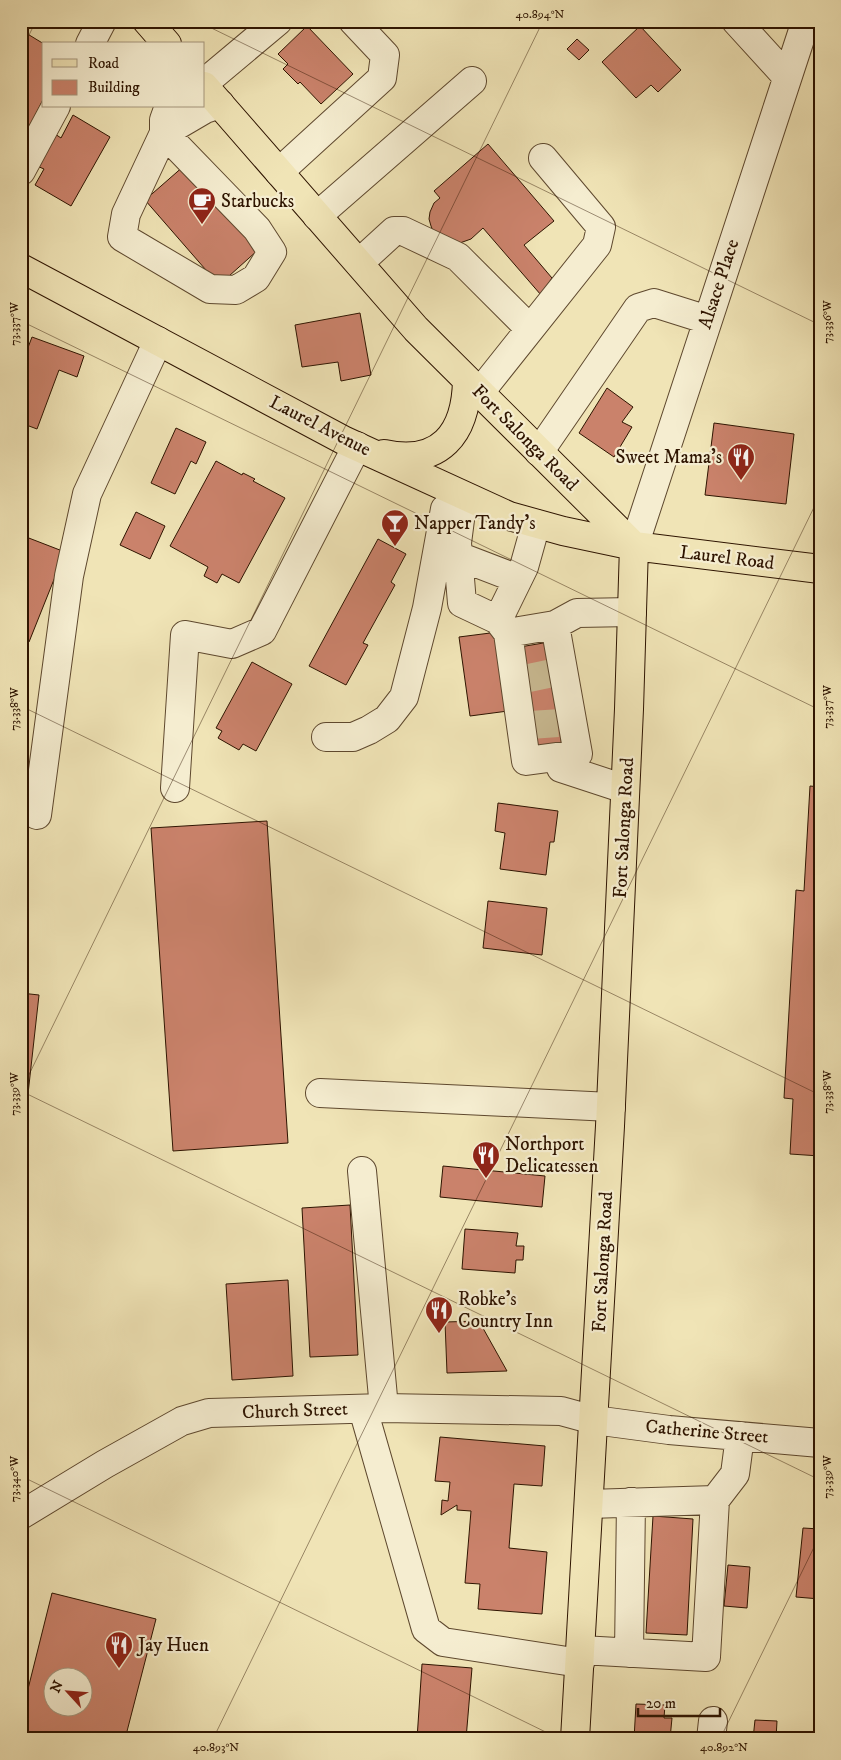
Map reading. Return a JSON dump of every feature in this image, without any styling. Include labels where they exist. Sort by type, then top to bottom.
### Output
[{"type":"main road","name":"Fort Salonga Road","points":[[209,91],[416,329],[634,546],[611,1108],[575,1739]]},
{"type":"main road","name":"Laurel Avenue","points":[[21,268],[361,448],[456,492],[509,516],[634,546]]},
{"type":"main road","points":[[361,448],[413,458],[432,452],[454,433],[474,386]]},
{"type":"main road","name":"Laurel Road","points":[[634,546],[820,568]]},
{"type":"street","points":[[91,42],[102,21]]},
{"type":"street","points":[[164,133],[205,109],[209,91],[278,21]]},
{"type":"street","points":[[279,172],[382,78],[385,55],[353,21]]},
{"type":"street","points":[[736,21],[787,77]]},
{"type":"street","name":"Alsace Place","points":[[634,546],[806,21]]},
{"type":"street","points":[[317,216],[472,81]]},
{"type":"street","points":[[21,171],[55,108]]},
{"type":"street","points":[[164,133],[257,229],[272,252],[256,278],[236,290],[210,289],[122,237],[126,214],[164,133],[164,120],[168,108]]},
{"type":"street","points":[[474,386],[530,329],[597,245],[601,227],[542,158]]},
{"type":"street","points":[[359,264],[394,231],[403,231],[458,257],[530,329]]},
{"type":"street","points":[[539,452],[638,308],[654,303],[708,320]]},
{"type":"street","points":[[37,815],[69,576],[87,494],[158,341]]},
{"type":"street","points":[[175,788],[185,635],[232,644],[262,631],[361,448]]},
{"type":"street","points":[[456,492],[457,544],[462,603],[503,627],[555,625],[577,613],[632,612]]},
{"type":"street","points":[[326,737],[353,737],[368,730],[388,719],[404,697],[456,492]]},
{"type":"street","points":[[536,524],[524,567],[518,579],[503,627],[519,679],[525,725],[526,761],[578,754],[566,722],[558,673],[555,625]]},
{"type":"street","points":[[458,556],[518,579]]},
{"type":"street","points":[[557,757],[560,768],[625,789]]},
{"type":"street","points":[[320,1093],[611,1108]]},
{"type":"street","points":[[362,1171],[373,1409],[426,1628],[443,1642],[581,1657],[629,1653],[706,1657],[715,1500],[735,1474],[740,1436]]},
{"type":"street","name":"Church Street","points":[[21,1515],[182,1421],[209,1413],[373,1409],[561,1411],[594,1420]]},
{"type":"street","name":"Catherine Street","points":[[594,1420],[669,1430],[820,1442]]},
{"type":"street","points":[[589,1504],[715,1500]]},
{"type":"street","points":[[629,1653],[631,1502]]},
{"type":"building","points":[[307,26],[353,74],[321,104],[300,82],[298,84],[283,69],[288,64],[278,54]]},
{"type":"building","points":[[640,26],[681,70],[658,92],[651,85],[636,98],[602,62]]},
{"type":"building","points":[[21,30],[42,43],[42,102],[23,139],[21,138]]},
{"type":"building","points":[[577,39],[589,50],[579,60],[567,49]]},
{"type":"building","points":[[73,115],[110,137],[71,206],[35,185],[44,169],[37,166],[55,134],[61,138]]},
{"type":"building","points":[[488,144],[554,221],[524,245],[552,278],[541,295],[483,228],[471,239],[457,244],[433,231],[431,226],[430,212],[434,203],[440,198],[434,191]]},
{"type":"building","name":"Starbucks","points":[[185,165],[258,250],[219,285],[145,200]]},
{"type":"building","points":[[360,313],[371,375],[341,381],[338,362],[302,367],[295,325]]},
{"type":"building","points":[[32,337],[84,356],[77,377],[59,370],[37,429],[21,423],[21,366]]},
{"type":"building","points":[[607,388],[633,407],[622,422],[632,427],[614,457],[579,433]]},
{"type":"building","points":[[714,423],[794,434],[786,504],[705,495]]},
{"type":"building","points":[[176,428],[206,442],[196,464],[191,461],[175,494],[151,483]]},
{"type":"building","points":[[216,461],[242,475],[243,473],[255,479],[253,481],[285,498],[239,583],[222,574],[217,583],[204,576],[208,567],[170,546]]},
{"type":"building","points":[[136,512],[165,526],[150,559],[120,545]]},
{"type":"building","points":[[21,535],[65,552],[29,642],[21,639]]},
{"type":"building","points":[[378,539],[406,554],[391,582],[395,585],[363,643],[368,645],[346,685],[309,666]]},
{"type":"building","points":[[498,632],[508,711],[470,716],[459,637]]},
{"type":"building","points":[[549,642],[562,747],[533,751],[520,647]]},
{"type":"building","points":[[252,662],[292,684],[256,751],[243,744],[239,750],[218,738],[222,731],[216,728]]},
{"type":"building","points":[[810,786],[820,787],[820,1156],[790,1154],[793,1099],[784,1098],[796,890],[804,891]]},
{"type":"building","points":[[498,803],[558,811],[554,842],[550,842],[546,875],[500,869],[505,833],[495,831]]},
{"type":"building","points":[[267,821],[288,1143],[173,1151],[151,828]]},
{"type":"building","points":[[488,901],[547,908],[542,955],[483,948]]},
{"type":"building","points":[[21,993],[39,995],[28,1094],[21,1094]]},
{"type":"building","points":[[443,1166],[545,1176],[542,1207],[440,1197]]},
{"type":"building","points":[[350,1205],[358,1355],[310,1357],[302,1208]]},
{"type":"building","points":[[465,1229],[518,1233],[516,1246],[524,1246],[523,1260],[516,1260],[515,1273],[462,1269]]},
{"type":"building","points":[[288,1280],[293,1376],[232,1380],[226,1284]]},
{"type":"building","points":[[479,1321],[507,1371],[447,1373],[445,1322]]},
{"type":"building","points":[[440,1437],[545,1446],[542,1486],[514,1484],[509,1548],[547,1552],[542,1614],[478,1609],[480,1584],[465,1583],[471,1511],[457,1510],[457,1505],[441,1515],[442,1500],[448,1501],[450,1482],[435,1481]]},
{"type":"building","points":[[653,1516],[693,1519],[687,1635],[646,1633]]},
{"type":"building","points":[[803,1528],[820,1529],[820,1599],[796,1597]]},
{"type":"building","points":[[728,1565],[750,1567],[747,1608],[724,1606]]},
{"type":"building","points":[[52,1593],[156,1619],[125,1739],[21,1739],[21,1708],[23,1709]]},
{"type":"building","points":[[422,1664],[472,1668],[466,1739],[417,1739]]},
{"type":"building","points":[[636,1704],[665,1705],[664,1718],[672,1718],[670,1739],[634,1739]]},
{"type":"building","points":[[755,1720],[777,1721],[776,1739],[753,1739]]},
{"type":"tunnel","points":[[524,679],[553,673]]},
{"type":"tunnel","points":[[530,725],[560,723]]},
{"type":"place","name":"Starbucks","points":[[202,225]]},
{"type":"place","name":"Sweet Mama's","points":[[741,481]]},
{"type":"place","name":"Napper Tandy's","points":[[395,547]]},
{"type":"place","name":"Northport Delicatessen","points":[[486,1179]]},
{"type":"place","name":"Robke's Country Inn","points":[[439,1334]]},
{"type":"place","name":"Jay Huen","points":[[119,1669]]}]
